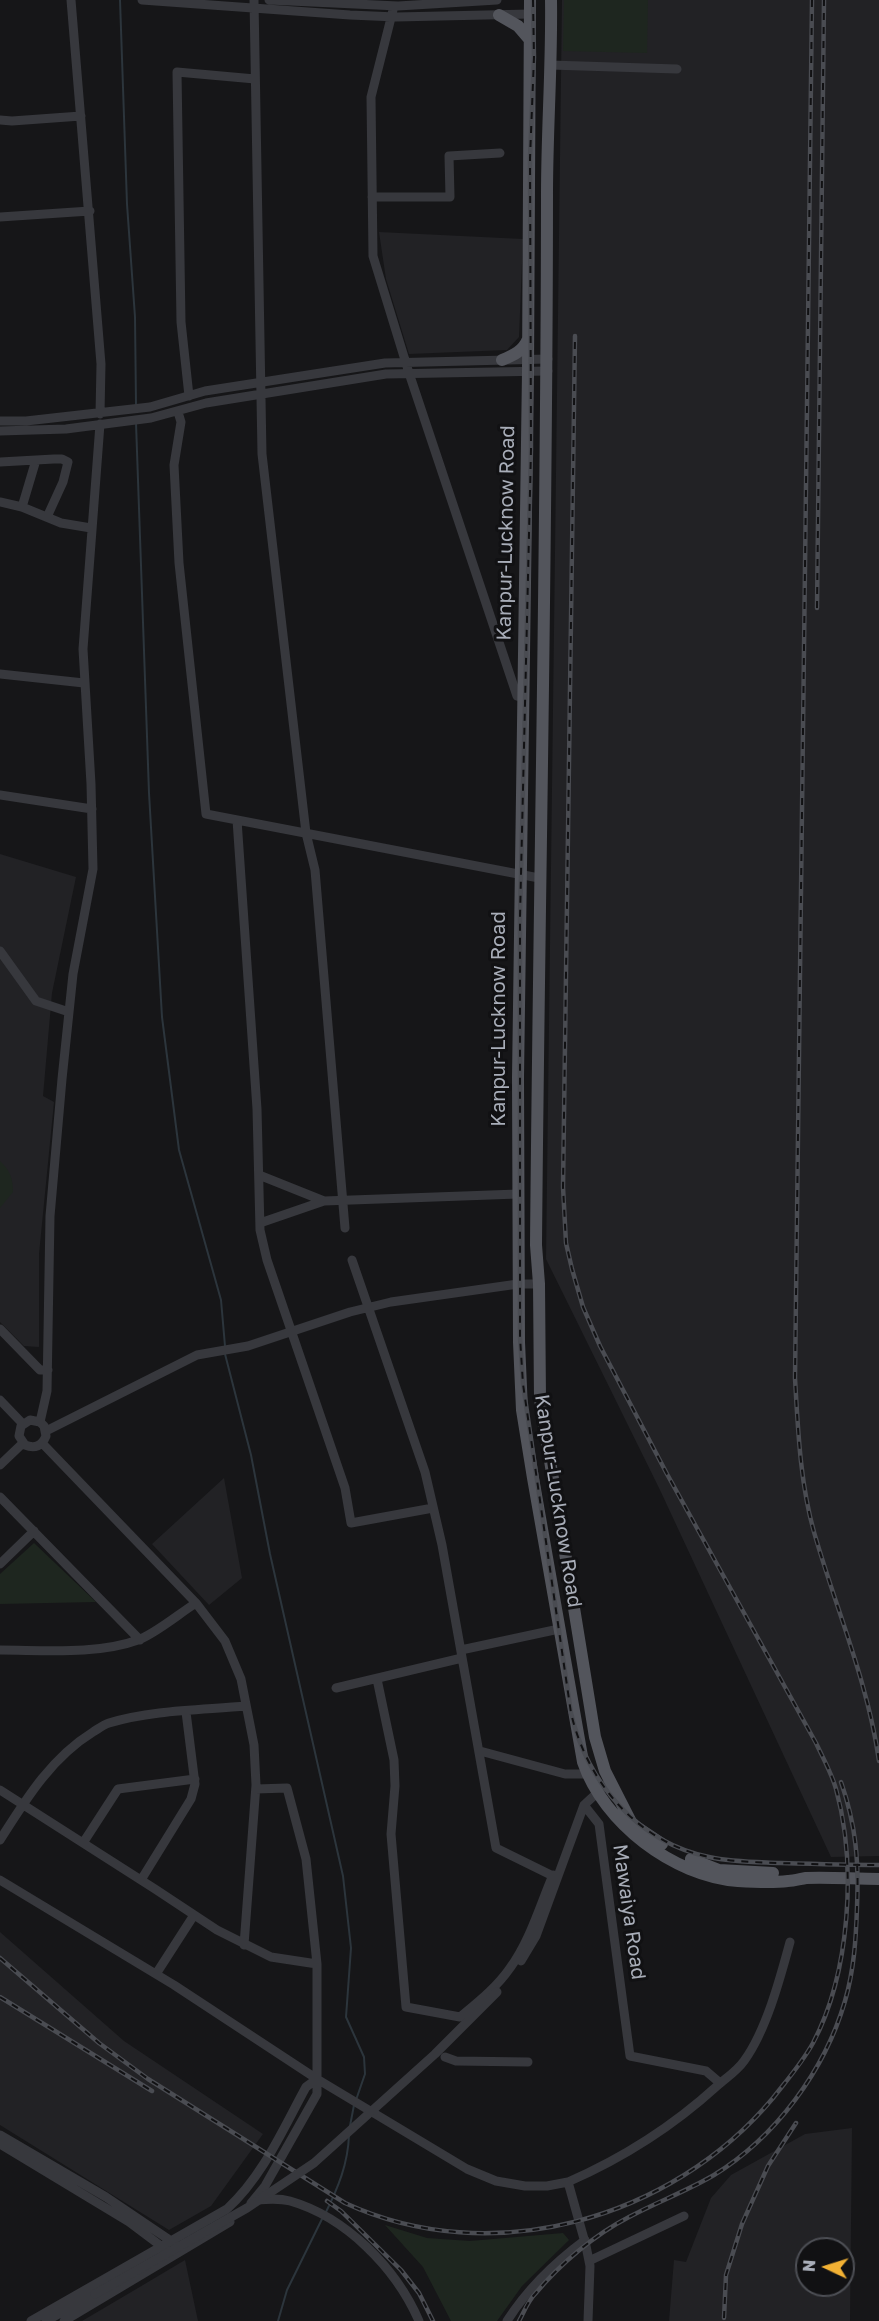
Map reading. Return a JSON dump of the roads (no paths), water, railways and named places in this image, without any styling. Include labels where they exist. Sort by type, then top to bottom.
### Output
[{"type":"main road","name":"Kanpur-Lucknow Road","points":[[530,0],[528,365],[520,874],[518,1284],[522,1410],[583,1762],[598,1793],[622,1825],[642,1842],[694,1870],[714,1877],[737,1881],[789,1881],[804,1878],[879,1879]]},
{"type":"main road","name":"Kanpur-Lucknow Road","points":[[551,0],[536,1245],[539,1284],[540,1399],[596,1737],[605,1771],[632,1824],[663,1845],[697,1863],[719,1870],[790,1874],[804,1878]]},
{"type":"main road","points":[[499,15],[518,26],[530,40]]},
{"type":"main road","points":[[502,360],[525,347],[528,339]]},
{"type":"main road","points":[[525,509],[546,510]]},
{"type":"main road","points":[[524,607],[544,608]]},
{"type":"street","points":[[71,0],[101,364],[100,414]]},
{"type":"street","points":[[142,0],[254,4],[392,17],[530,14]]},
{"type":"street","points":[[268,0],[394,6],[497,0]]},
{"type":"street","points":[[254,4],[262,454],[306,833],[315,870],[345,1228]]},
{"type":"street","points":[[394,6],[371,97],[373,256],[409,373],[517,696],[522,697]]},
{"type":"street","points":[[550,65],[677,69]]},
{"type":"street","points":[[189,396],[181,322],[177,72],[255,79]]},
{"type":"street","points":[[0,120],[12,122],[81,116]]},
{"type":"street","points":[[372,197],[450,197],[449,156],[500,153]]},
{"type":"street","points":[[0,217],[90,211]]},
{"type":"street","points":[[0,422],[100,414],[150,407],[189,396],[260,382],[385,363],[502,360],[528,365]]},
{"type":"street","points":[[0,431],[66,429],[118,423],[178,412],[206,403],[386,374],[548,365]]},
{"type":"street","points":[[178,412],[181,422],[174,465],[179,563],[206,814],[539,878]]},
{"type":"street","points":[[40,1422],[47,1391],[50,1216],[69,1012],[73,974],[93,869],[83,649],[100,424]]},
{"type":"street","points":[[0,462],[62,459],[68,462],[63,482],[47,518]]},
{"type":"street","points":[[22,507],[36,460]]},
{"type":"street","points":[[0,502],[22,507],[61,523],[91,528]]},
{"type":"street","points":[[0,674],[84,683]]},
{"type":"street","points":[[0,795],[92,808]]},
{"type":"street","points":[[237,820],[257,1109],[260,1223],[267,1260],[345,1488],[351,1523],[433,1508]]},
{"type":"street","points":[[0,951],[36,1001],[69,1012]]},
{"type":"street","points":[[259,1175],[324,1201]]},
{"type":"street","points":[[260,1223],[324,1201],[518,1194]]},
{"type":"street","points":[[352,1260],[425,1472],[462,1654],[496,1848],[555,1876]]},
{"type":"street","points":[[46,1431],[197,1355],[248,1346],[391,1302],[518,1284],[539,1284]]},
{"type":"street","points":[[0,1329],[40,1370],[48,1370]]},
{"type":"street","points":[[0,1400],[23,1424]]},
{"type":"street","points":[[30,1420],[40,1422],[46,1431],[42,1443],[35,1447],[23,1443],[19,1436],[23,1424],[30,1420]]},
{"type":"street","points":[[0,1465],[23,1443]]},
{"type":"street","points":[[42,1443],[196,1603],[225,1641],[241,1678],[254,1745],[256,1789],[244,1945]]},
{"type":"street","points":[[0,1497],[140,1640]]},
{"type":"street","points":[[0,1564],[34,1531]]},
{"type":"street","points":[[0,1650],[73,1650],[140,1640],[196,1603]]},
{"type":"street","points":[[336,1688],[559,1629]]},
{"type":"street","points":[[377,1679],[394,1760],[395,1786],[391,1834],[406,2007],[460,2017],[485,1996],[510,1968],[524,1943],[584,1805],[610,1781]]},
{"type":"street","points":[[0,1840],[33,1788],[61,1756],[84,1737],[106,1724],[139,1717],[246,1706]]},
{"type":"street","points":[[141,1880],[191,1799],[195,1779],[186,1712]]},
{"type":"street","points":[[480,1751],[565,1774],[588,1774]]},
{"type":"street","points":[[83,1843],[118,1789],[195,1779]]},
{"type":"street","points":[[64,2321],[185,2251],[236,2218],[255,2200],[265,2186],[316,2094],[317,1964],[306,1859],[286,1788],[256,1789]]},
{"type":"street","points":[[0,1790],[217,1930],[244,1945],[271,1957],[317,1964]]},
{"type":"street","name":"Mawaiya Road","points":[[584,1805],[599,1824],[630,2056],[706,2071],[720,2083]]},
{"type":"street","points":[[46,2321],[247,2208],[314,2163],[435,2054],[497,1992],[514,1971],[536,1936],[555,1876]]},
{"type":"street","points":[[0,1880],[156,1974],[317,2079],[467,2169],[496,2181],[525,2186],[547,2186],[568,2182],[608,2165],[689,2111],[743,2063],[756,2040],[779,1982],[790,1942]]},
{"type":"street","points":[[156,1974],[194,1915]]},
{"type":"street","points":[[445,2057],[456,2061],[528,2062]]},
{"type":"street","points":[[31,2321],[227,2209],[255,2180],[306,2087],[317,2079]]},
{"type":"street","points":[[0,2135],[106,2197],[185,2251]]},
{"type":"street","points":[[0,2144],[129,2222],[174,2257]]},
{"type":"street","points":[[568,2182],[589,2261],[588,2321]]},
{"type":"street","points":[[255,2200],[288,2200],[309,2208],[348,2231],[382,2264],[405,2295],[419,2321]]},
{"type":"street","points":[[589,2261],[684,2216]]},
{"type":"street","points":[[507,2321],[522,2297],[561,2258],[585,2240]]},
{"type":"waterway","points":[[120,0],[127,204],[135,317],[136,405]]},
{"type":"waterway","points":[[136,423],[149,793],[162,1017],[179,1150],[221,1300],[225,1346]]},
{"type":"waterway","points":[[225,1354],[251,1455],[270,1554],[343,1876],[351,1948],[346,2017],[364,2057],[365,2074],[356,2100]]},
{"type":"waterway","points":[[350,2126],[354,2105]]},
{"type":"waterway","points":[[325,2214],[342,2176],[349,2135]]},
{"type":"waterway","points":[[278,2321],[287,2290],[322,2219]]},
{"type":"railway","points":[[533,0],[534,57],[530,158],[531,449],[520,917],[520,1337],[523,1384],[571,1713],[589,1762],[603,1785],[638,1823],[659,1838],[683,1849],[726,1860],[879,1865]]},
{"type":"railway","points":[[812,0],[795,1378],[800,1456],[809,1513],[859,1674],[879,1761]]},
{"type":"railway","points":[[817,608],[824,0]]},
{"type":"railway","points":[[0,1958],[99,2043],[148,2079],[345,2203],[401,2223],[460,2232],[518,2232],[576,2221],[632,2202],[684,2175],[732,2140],[773,2098],[809,2050],[825,2015],[842,1952],[848,1884],[843,1819],[834,1783],[816,1743],[667,1474],[600,1346],[583,1307],[566,1243],[563,1187],[575,336]]},
{"type":"railway","points":[[519,2321],[530,2300],[545,2283],[590,2241],[629,2217],[704,2181],[737,2159],[777,2121],[811,2076],[836,2027],[851,1978],[854,1954],[858,1890],[857,1859],[850,1813],[841,1782]]},
{"type":"railway","points":[[0,1997],[152,2091]]},
{"type":"railway","points":[[724,2318],[726,2275],[742,2224],[768,2166],[796,2123]]},
{"type":"railway","points":[[327,2201],[341,2211],[401,2270],[419,2293],[433,2321]]}]
